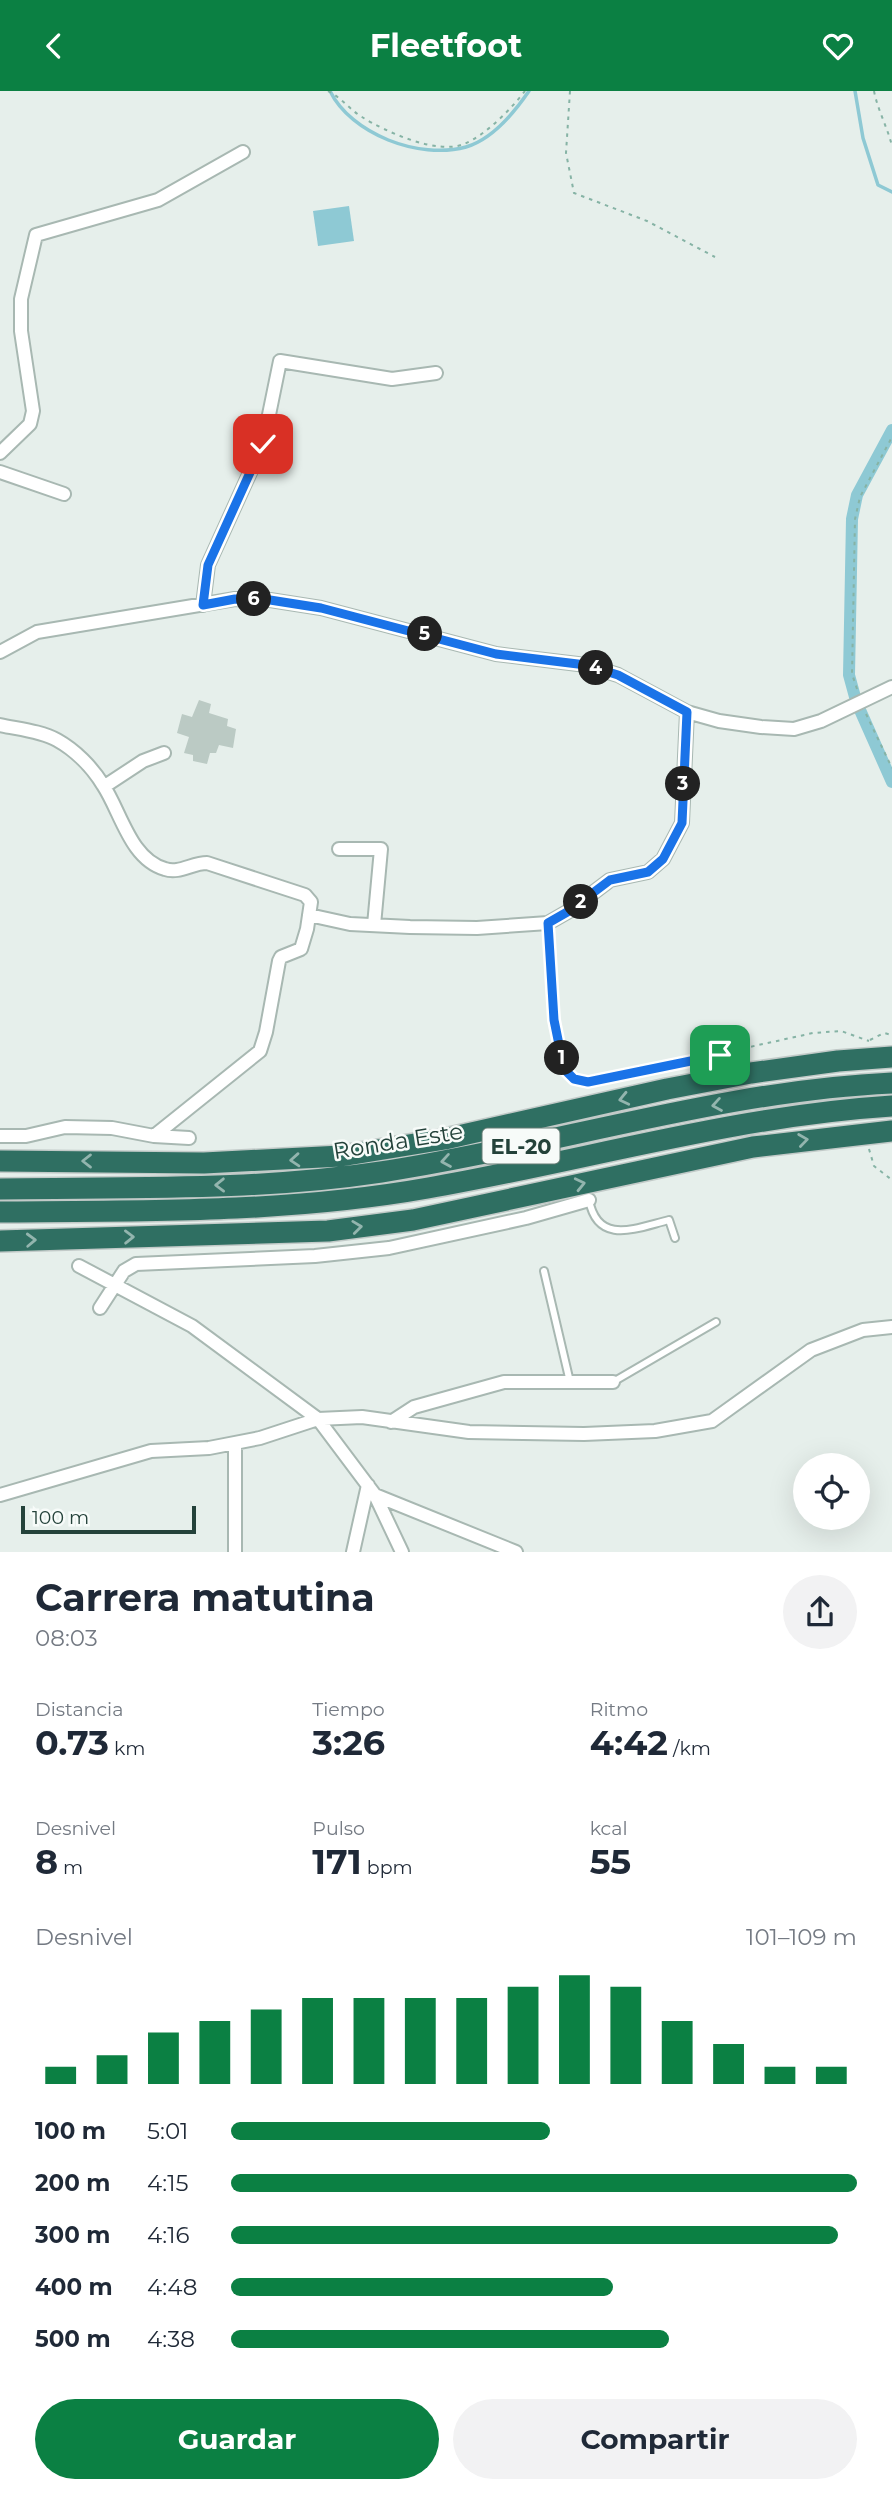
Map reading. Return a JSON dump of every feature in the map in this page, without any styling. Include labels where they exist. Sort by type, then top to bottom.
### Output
[{"type":"highway","points":[[0,1161],[204,1163],[341,1156],[445,1139],[751,1073],[882,1053]]},
{"type":"highway","name":"Ronda Este","points":[[0,1189],[265,1184],[357,1175],[465,1157],[775,1095],[887,1083]]},
{"type":"highway","name":"EL-20","points":[[0,1227],[63,1222],[238,1218],[313,1203],[428,1188],[750,1122],[886,1106]]},
{"type":"highway","points":[[0,1241],[328,1231],[401,1222],[524,1198],[727,1152],[881,1136]]},
{"type":"highway","name":"EL-20","points":[[0,1175],[114,1179],[158,1186]]},
{"type":"highway","name":"EL-20","points":[[0,1212],[171,1210],[313,1203]]},
{"type":"street","points":[[0,453],[30,423],[33,411],[21,331],[21,299],[36,235],[158,200],[243,152]]},
{"type":"street","points":[[203,605],[208,565],[263,444],[280,361],[392,379],[436,373]]},
{"type":"street","points":[[0,473],[64,493]]},
{"type":"street","points":[[0,652],[37,632],[235,599],[270,600],[321,608],[496,654],[586,665],[618,675],[687,712],[719,721],[794,729],[821,721],[892,687]]},
{"type":"street","points":[[309,915],[349,924],[374,925],[467,928],[548,923],[569,911],[610,880],[648,872],[663,859],[682,823],[687,712]]},
{"type":"street","points":[[0,725],[55,739],[92,769],[105,786],[136,845],[157,866],[169,871],[181,870],[196,863],[207,863],[305,895],[311,902],[300,949],[281,957],[279,961],[260,1051],[153,1136]]},
{"type":"street","points":[[105,786],[143,761],[164,753]]},
{"type":"street","points":[[339,849],[381,849],[374,925]]},
{"type":"street","points":[[0,1136],[26,1136],[65,1127],[111,1128],[153,1136],[189,1138]]},
{"type":"street","points":[[100,1308],[124,1271],[136,1264],[315,1256],[389,1248],[526,1218],[589,1200]]},
{"type":"street","points":[[79,1266],[192,1326],[318,1419],[371,1490],[402,1552]]},
{"type":"street","points":[[0,1495],[151,1451],[209,1448],[318,1419],[362,1417],[469,1432],[584,1434],[655,1431],[712,1421],[811,1350],[863,1331],[892,1327]]},
{"type":"street","points":[[391,1422],[414,1407],[504,1382],[613,1382]]},
{"type":"street","points":[[235,1443],[235,1552]]},
{"type":"street","points":[[354,1552],[371,1490]]},
{"type":"street","points":[[371,1490],[516,1552]]},
{"type":"lane","points":[[589,1200],[592,1216],[601,1227],[620,1231],[669,1220],[675,1238]]},
{"type":"lane","points":[[544,1271],[570,1382]]},
{"type":"lane","points":[[613,1382],[716,1322]]},
{"type":"path","points":[[328,91],[344,99],[359,115],[378,126],[434,146],[464,145],[495,123],[525,91]]},
{"type":"path","points":[[570,91],[566,153],[574,193],[648,221],[715,257]]},
{"type":"path","points":[[874,91],[878,113],[886,123],[892,146]]},
{"type":"path","points":[[892,437],[860,497],[855,519],[852,674],[861,701],[892,768]]},
{"type":"path","points":[[548,923],[554,1020],[564,1069],[574,1079],[588,1082],[813,1033],[841,1031],[869,1040],[882,1053]]},
{"type":"path","points":[[869,1040],[884,1033],[892,1035]]},
{"type":"path","points":[[881,1136],[874,1167],[892,1180]]},
{"type":"water","points":[[349,206],[354,241],[318,246],[313,211]]},
{"type":"building","points":[[199,700],[211,704],[209,713],[228,719],[227,726],[236,729],[233,748],[219,745],[216,753],[210,753],[207,764],[193,761],[193,755],[184,753],[189,737],[177,733],[182,714],[192,717]]},
{"type":"waterway","points":[[330,91],[340,106],[370,131],[388,140],[428,150],[466,147],[485,138],[510,116],[529,91]]},
{"type":"waterway","points":[[855,91],[863,138],[878,185],[892,192]]},
{"type":"waterway","points":[[855,697],[849,675],[852,519],[857,495],[892,430]]},
{"type":"waterway","points":[[860,710],[892,782]]},
{"type":"route","points":[[263,444],[208,565],[203,605],[235,599],[270,600],[321,608],[496,654],[586,665],[618,675],[687,712],[682,823],[663,859],[648,872],[610,880],[569,911],[548,923],[554,1020],[564,1069],[574,1079],[588,1082],[720,1055]]}]
